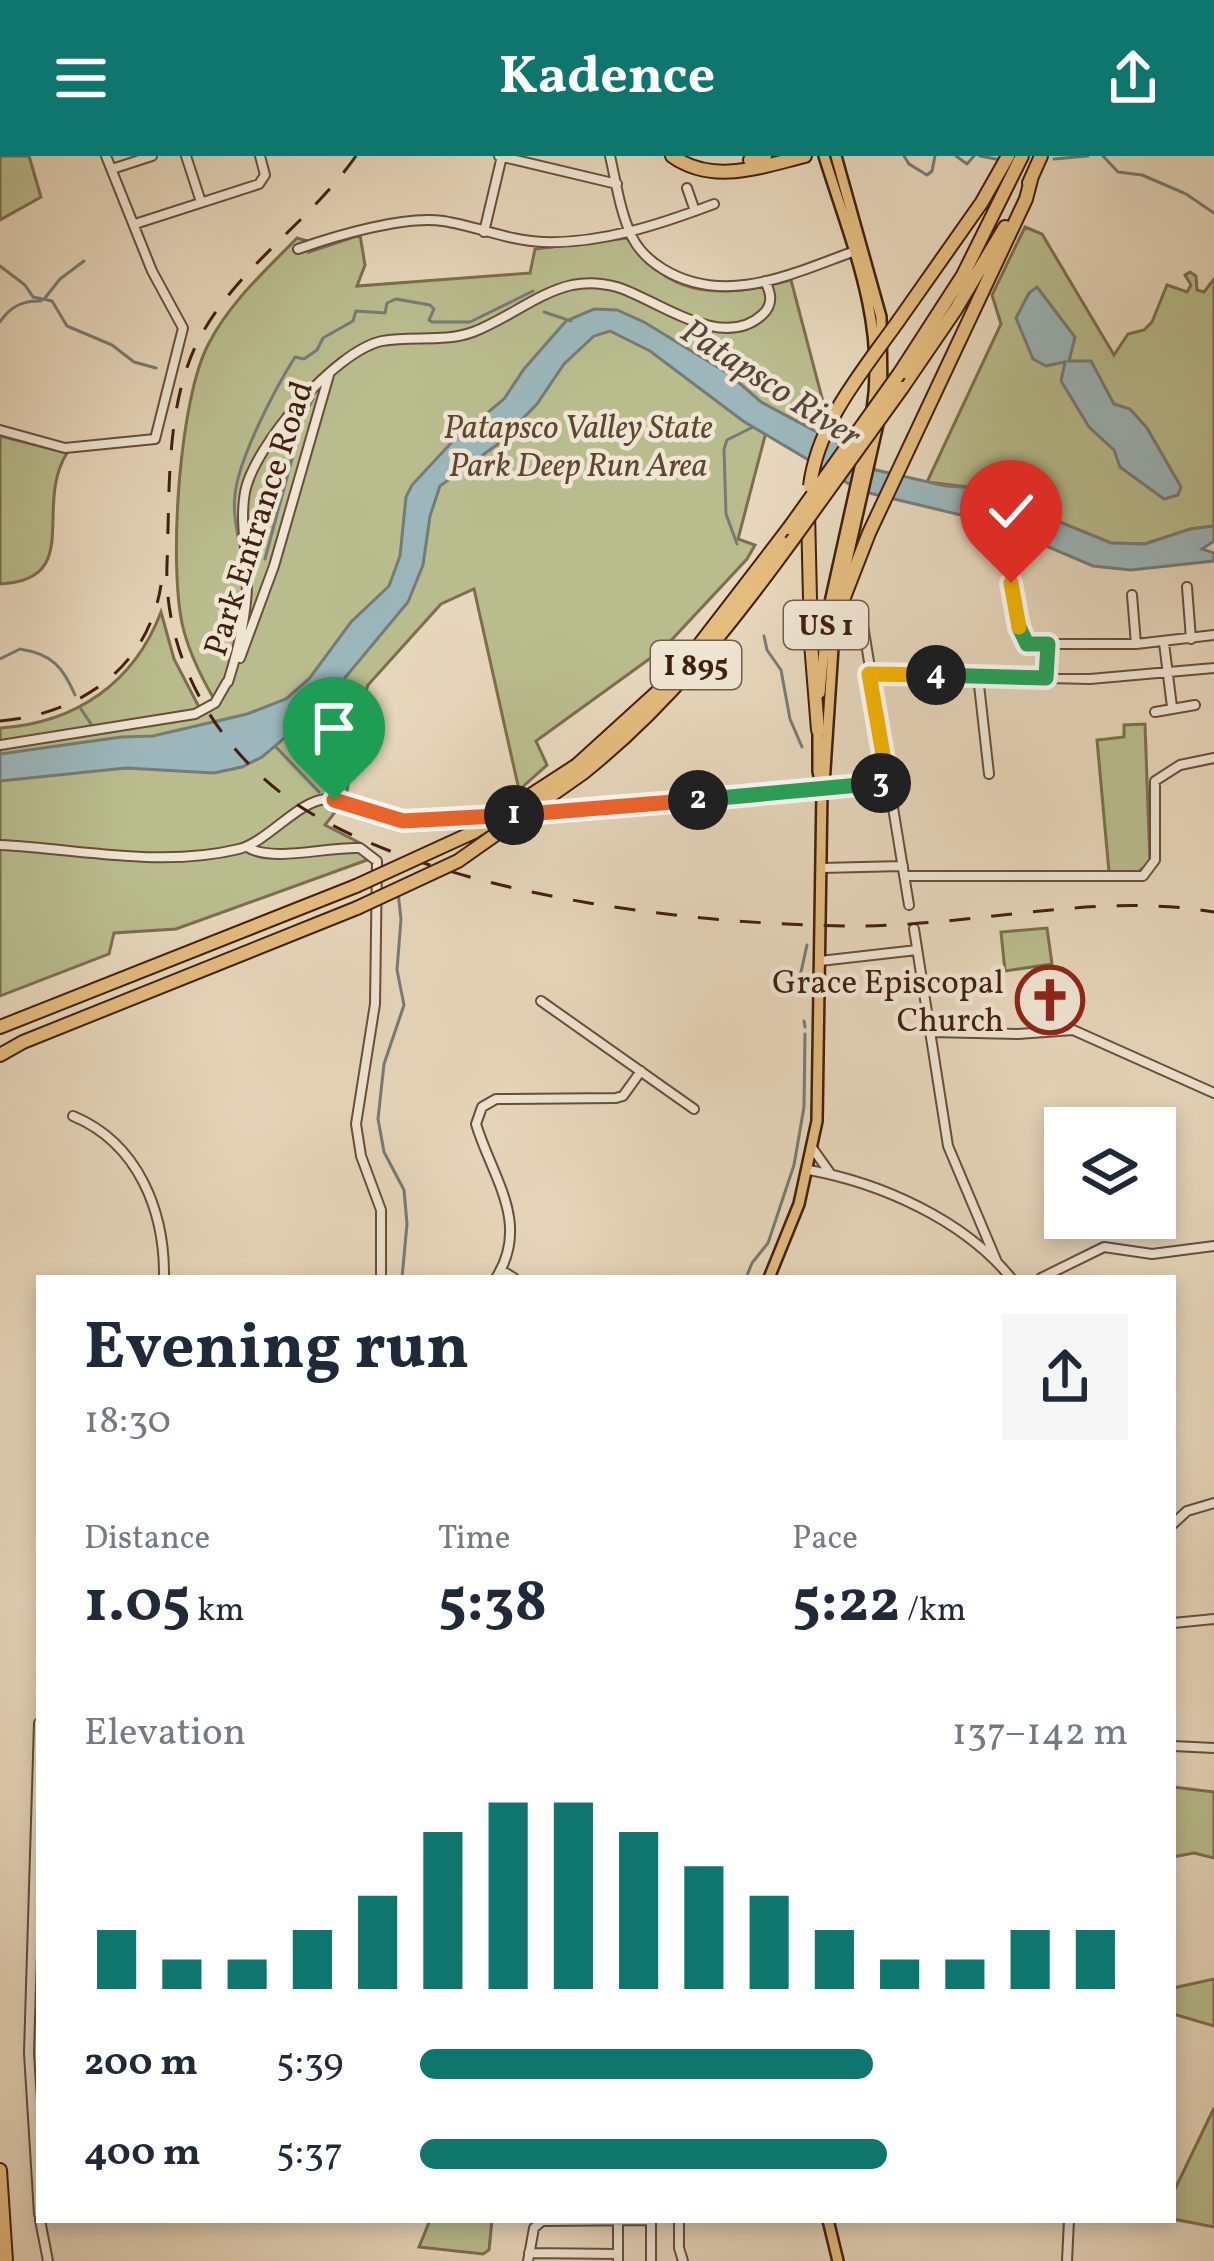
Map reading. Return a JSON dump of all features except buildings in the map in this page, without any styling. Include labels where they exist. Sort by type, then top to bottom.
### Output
[{"type":"highway","points":[[672,156],[714,173],[805,156]]},
{"type":"highway","points":[[685,156],[714,166],[765,156]]},
{"type":"highway","points":[[818,730],[811,643],[810,486],[820,447],[833,416],[982,202],[1008,156]]},
{"type":"highway","name":"I 895","points":[[901,381],[963,275],[1022,156]]},
{"type":"highway","name":"I 895","points":[[0,1055],[357,908],[458,860],[643,722],[688,674],[963,298],[1041,156]]},
{"type":"highway","points":[[834,623],[880,509],[1021,211],[1032,176]]},
{"type":"highway","name":"I 895","points":[[0,1027],[356,886],[474,832],[580,769]]},
{"type":"highway","points":[[0,2170],[6,2261]]},
{"type":"main road","name":"US 1","points":[[770,1275],[794,1220],[813,1149],[819,1094],[822,790],[818,730],[824,635],[874,422],[884,343],[876,287],[824,156]]},
{"type":"main road","name":"US 1","points":[[836,156],[859,250]]},
{"type":"main road","name":"US 1","points":[[822,790],[828,772],[834,623],[856,501]]},
{"type":"main road","points":[[829,2223],[838,2261]]},
{"type":"street","points":[[0,430],[65,448],[154,439],[182,328],[160,290],[106,156]]},
{"type":"street","points":[[112,169],[152,156]]},
{"type":"street","points":[[186,156],[201,202]]},
{"type":"street","points":[[135,224],[264,180],[260,156]]},
{"type":"street","points":[[484,232],[501,156],[616,184]]},
{"type":"street","points":[[610,156],[629,231],[650,260],[688,281],[717,289],[765,281],[859,250]]},
{"type":"street","points":[[687,188],[694,212]]},
{"type":"street","points":[[298,248],[356,232],[426,221],[542,242],[629,231],[714,204]]},
{"type":"street","name":"Park Entrance Road","points":[[228,682],[242,633],[247,591],[243,509],[249,477],[266,448],[332,369],[354,351],[383,341],[446,338],[478,330],[578,284],[622,289],[698,323],[734,325],[757,319],[768,307],[765,281]]},
{"type":"street","name":"Park Entrance Road","points":[[0,745],[195,714],[214,703],[228,682],[265,594],[332,369]]},
{"type":"street","points":[[1011,583],[1020,635],[1027,644],[1164,643],[1214,635]]},
{"type":"street","points":[[1187,587],[1191,639]]},
{"type":"street","points":[[1132,595],[1136,644]]},
{"type":"street","points":[[861,613],[909,905]]},
{"type":"street","points":[[834,623],[863,635]]},
{"type":"street","points":[[1164,643],[1172,707]]},
{"type":"street","points":[[1046,678],[1048,644]]},
{"type":"street","points":[[869,674],[1046,678],[1214,668]]},
{"type":"street","points":[[978,676],[988,774]]},
{"type":"street","points":[[1155,712],[1195,705]]},
{"type":"street","points":[[821,868],[1143,876],[1155,860],[1155,782],[1180,765],[1214,758]]},
{"type":"street","points":[[0,845],[164,860],[247,848],[323,799],[342,801],[392,820],[415,822],[888,783]]},
{"type":"street","points":[[247,848],[256,853],[360,848],[377,861],[375,1004],[356,1124],[361,1156],[382,1210],[382,1275]]},
{"type":"street","points":[[914,929],[952,1160],[998,1262],[1009,1275]]},
{"type":"street","points":[[820,961],[917,950]]},
{"type":"street","points":[[541,1000],[694,1108]]},
{"type":"street","points":[[931,1032],[1073,1030],[1214,1093]]},
{"type":"street","points":[[499,1274],[509,1247],[511,1218],[476,1124],[482,1107],[502,1099],[616,1098],[623,1096],[641,1071]]},
{"type":"street","points":[[73,1116],[114,1142],[135,1165],[161,1231],[164,1275]]},
{"type":"street","points":[[813,1149],[831,1174]]},
{"type":"street","points":[[809,1170],[892,1194],[998,1262]]},
{"type":"street","points":[[1047,1275],[1104,1247],[1152,1254],[1214,1246]]},
{"type":"street","points":[[1176,1521],[1187,1511],[1214,1503]]},
{"type":"street","points":[[1176,1623],[1214,1619]]},
{"type":"street","points":[[1176,1746],[1214,1748]]},
{"type":"street","points":[[36,1888],[29,2053],[36,2157]]},
{"type":"street","points":[[41,2223],[48,2261]]},
{"type":"street","points":[[545,2223],[537,2224],[528,2257],[618,2258],[618,2223]]},
{"type":"street","points":[[651,2223],[651,2261]]},
{"type":"street","points":[[679,2223],[683,2261]]},
{"type":"street","points":[[1067,2261],[1069,2223]]},
{"type":"green space","points":[[0,156],[29,156],[41,197],[0,220]]},
{"type":"green space","points":[[1025,227],[1042,234],[1114,355],[1128,334],[1152,322],[1167,285],[1187,292],[1191,285],[1185,275],[1190,272],[1196,276],[1197,290],[1204,292],[1214,279],[1214,526],[1145,544],[1111,543],[976,488],[927,482],[1001,324],[992,295]]},
{"type":"green space","name":"Patapsco Valley State Park Deep Run Area","points":[[360,235],[365,265],[357,286],[530,273],[535,249],[627,238],[661,274],[680,284],[721,291],[791,280],[827,417],[766,432],[738,539],[755,545],[747,559],[663,649],[536,741],[547,765],[519,790],[474,589],[441,604],[368,685],[358,713],[346,798],[325,825],[360,843],[367,860],[176,929],[114,933],[109,954],[0,996],[0,728],[53,718],[99,695],[135,659],[161,612],[174,659],[200,709],[214,699],[195,662],[178,595],[179,480],[199,368],[227,314],[297,238],[311,242],[309,252]]},
{"type":"green space","points":[[0,436],[67,453],[54,496],[49,555],[41,569],[26,579],[0,584]]},
{"type":"green space","points":[[1145,724],[1150,863],[1135,874],[1109,872],[1097,740],[1124,737],[1124,725]]},
{"type":"green space","points":[[1047,928],[1052,964],[1005,971],[1001,932]]},
{"type":"green space","points":[[1176,1787],[1214,1792],[1214,1858],[1194,1853],[1176,1856]]},
{"type":"green space","points":[[1214,1979],[1214,2026],[1176,2015],[1176,1987]]},
{"type":"green space","points":[[1214,2108],[1214,2227],[1176,2220],[1176,2187]]},
{"type":"green space","points":[[429,2223],[492,2223],[489,2250],[483,2254],[419,2247]]},
{"type":"water","points":[[1037,287],[1075,337],[1069,361],[1091,361],[1114,404],[1130,409],[1147,428],[1181,487],[1178,495],[1164,499],[1120,467],[1114,450],[1089,427],[1061,381],[1065,362],[1046,366],[1033,359],[1016,318]]},
{"type":"water","name":"Patapsco River","points":[[594,309],[617,310],[644,322],[729,374],[761,402],[876,470],[976,488],[1111,543],[1145,544],[1214,526],[1214,541],[1202,549],[1214,553],[1214,561],[1131,570],[1093,566],[990,522],[861,491],[743,421],[650,351],[610,331],[594,336],[564,364],[537,404],[498,444],[440,486],[423,565],[408,602],[319,709],[262,757],[214,773],[126,768],[0,781],[0,754],[153,736],[247,714],[286,699],[309,679],[351,622],[389,586],[400,556],[406,497],[412,485],[451,443],[504,399],[566,321]]},
{"type":"waterway","points":[[904,156],[927,175],[935,156]]},
{"type":"waterway","points":[[956,156],[967,164],[974,156]]},
{"type":"waterway","points":[[980,156],[1001,160]]},
{"type":"waterway","points":[[1054,159],[1088,156]]},
{"type":"waterway","points":[[1103,156],[1118,172],[1142,175],[1184,193]]},
{"type":"waterway","points":[[1186,194],[1214,213]]},
{"type":"waterway","points":[[45,298],[84,261]]},
{"type":"waterway","points":[[0,266],[33,297],[52,301],[67,326],[112,345],[134,362],[156,368]]},
{"type":"waterway","points":[[239,542],[234,506],[243,462],[295,357],[304,359],[317,350],[323,338],[353,321],[356,311],[385,313],[387,303],[396,299],[430,305],[432,322],[470,322],[533,291]]},
{"type":"waterway","points":[[0,322],[16,306],[41,301]]},
{"type":"waterway","points":[[544,312],[571,321]]},
{"type":"waterway","points":[[299,424],[313,399]]},
{"type":"waterway","points":[[737,544],[726,514],[724,449],[727,440],[753,427]]},
{"type":"waterway","points":[[265,559],[297,440]]},
{"type":"waterway","points":[[764,636],[781,670],[790,719],[802,747]]},
{"type":"waterway","points":[[0,659],[20,649],[40,654],[61,669],[75,695]]},
{"type":"waterway","points":[[81,709],[93,727]]},
{"type":"waterway","points":[[275,746],[319,792]]},
{"type":"waterway","points":[[398,892],[397,970],[404,1005],[384,1064],[378,1119],[384,1152],[404,1190],[407,1224],[402,1275]]},
{"type":"waterway","points":[[801,972],[807,945]]},
{"type":"waterway","points":[[804,1021],[805,1027]]},
{"type":"waterway","points":[[747,1275],[768,1243],[794,1165],[804,1107],[805,1034]]},
{"type":"railway","points":[[356,156],[214,315],[187,367],[174,422],[167,564],[176,637],[205,706],[250,766],[278,791],[366,841],[432,866],[577,901],[653,912],[862,926],[1083,907],[1214,912]]},
{"type":"railway","points":[[0,721],[57,708],[106,682],[142,640],[161,585]]},
{"type":"place","name":"Grace Episcopal Church","points":[[1050,1000]]},
{"type":"route","points":[[334,800],[392,820],[415,822],[888,783],[869,674],[1046,678],[1048,644],[1027,644],[1020,635],[1011,583]]}]
